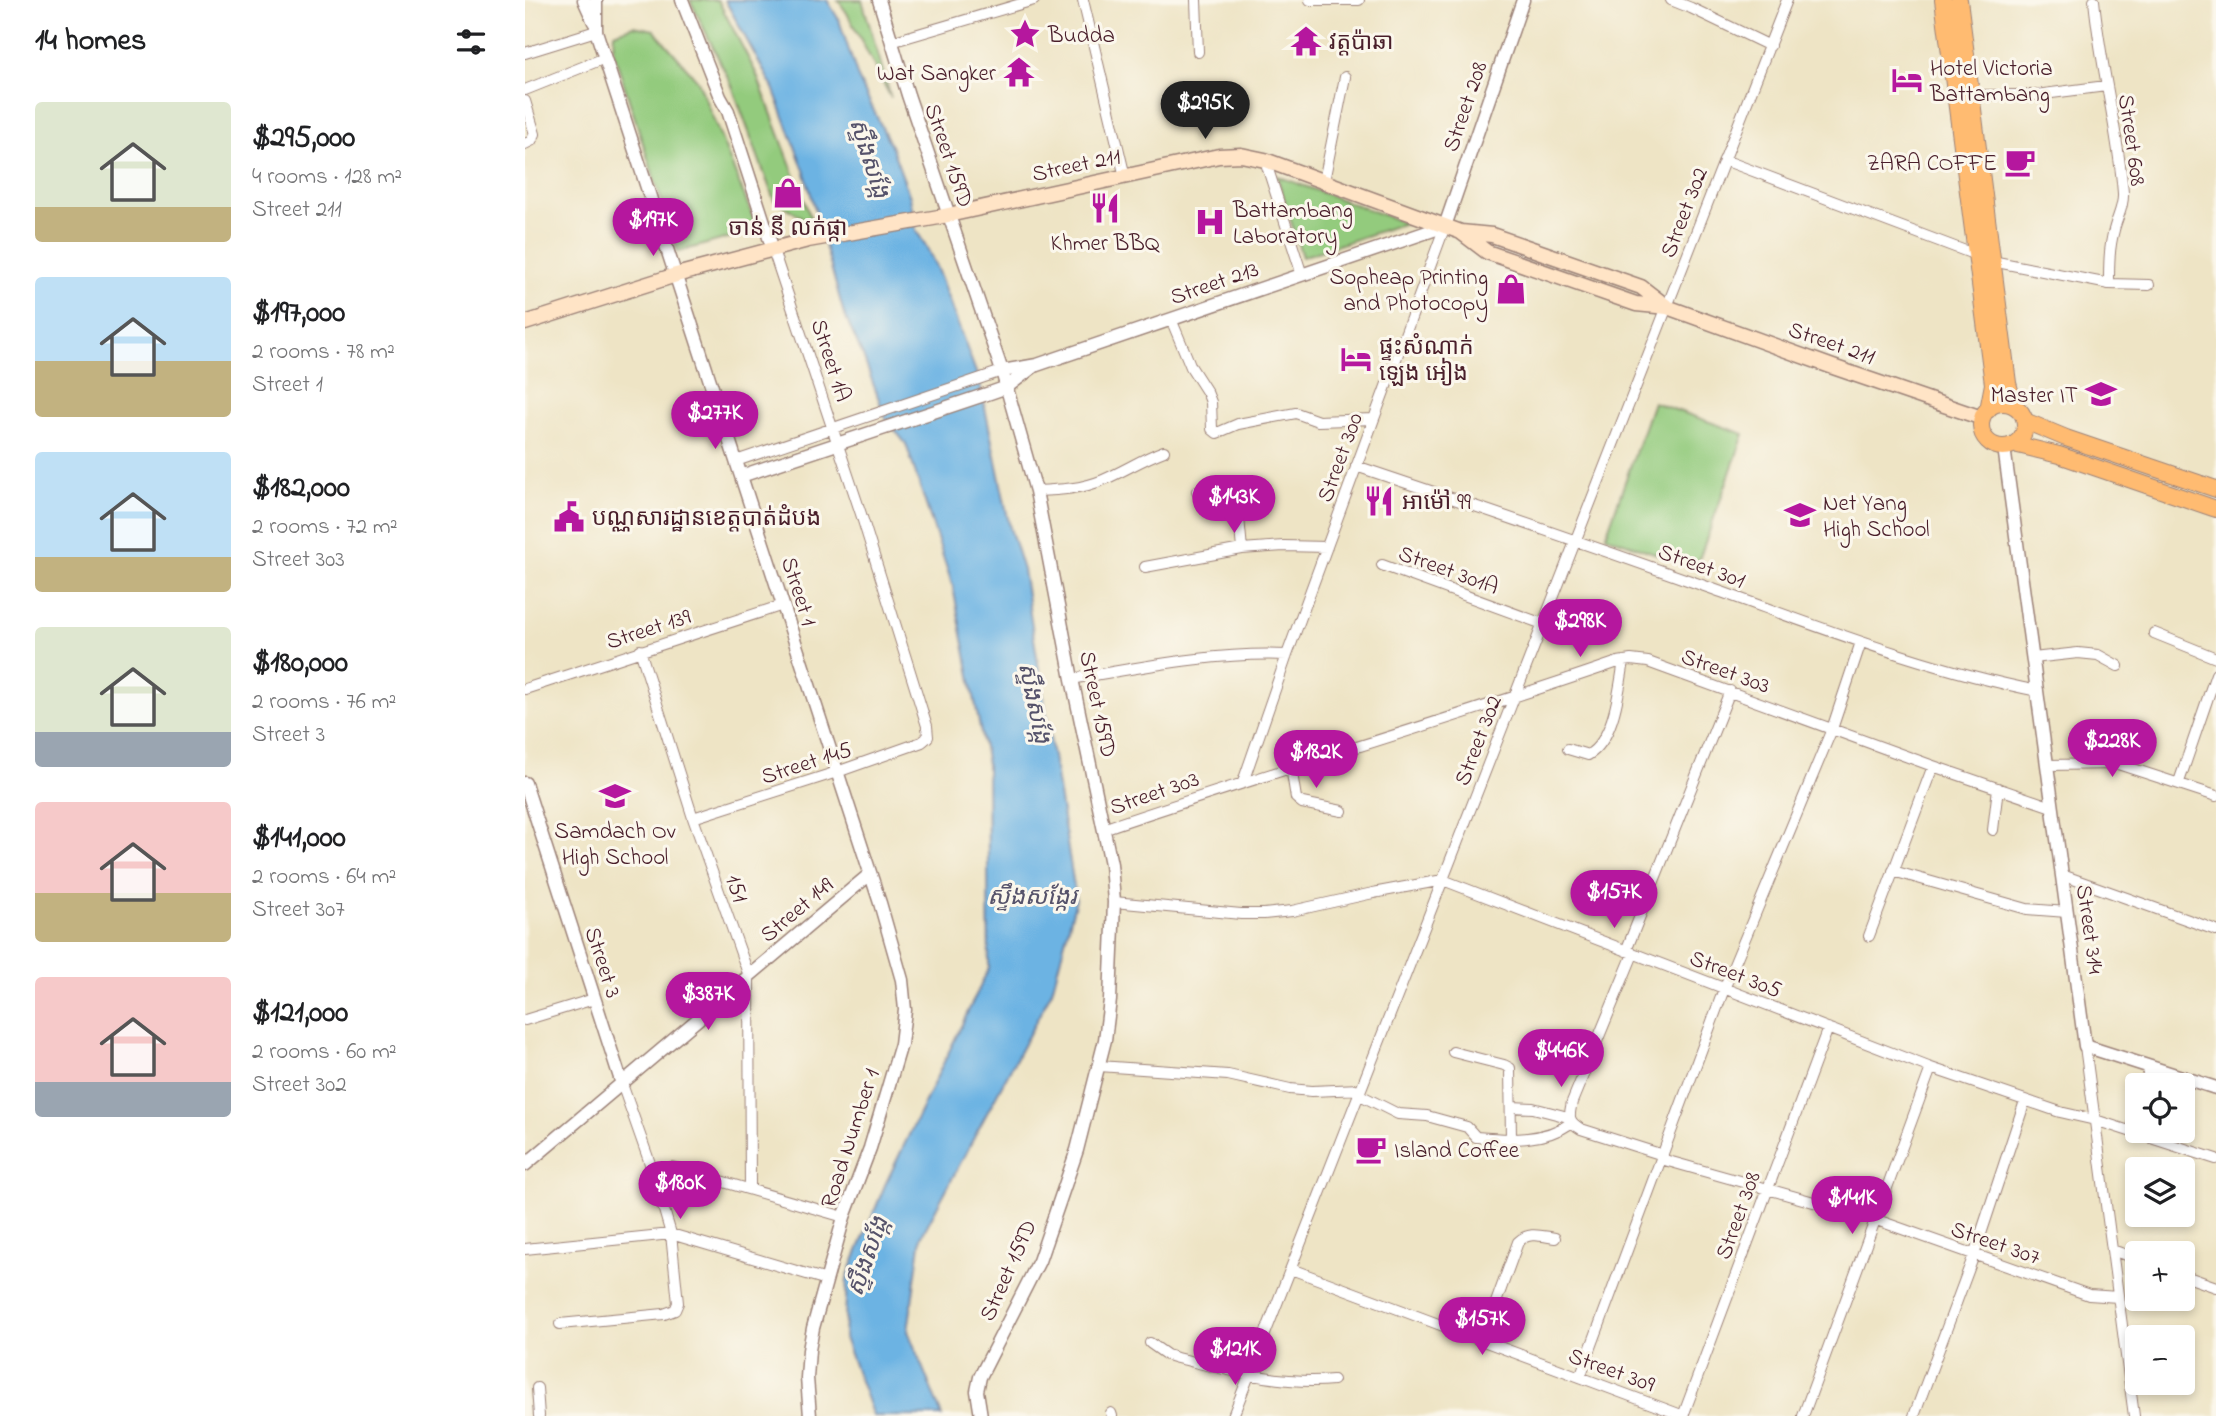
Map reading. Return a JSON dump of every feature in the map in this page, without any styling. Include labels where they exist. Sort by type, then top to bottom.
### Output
[{"type":"main road","points":[[1943,0],[1993,384],[1981,424],[1984,435],[1992,444],[2059,455],[2216,509]]},
{"type":"main road","points":[[1959,0],[2008,383],[2014,407]]},
{"type":"main road","name":"Street 211","points":[[525,323],[676,275],[808,240],[944,216],[1219,156],[1241,155],[1265,160],[1461,232],[1492,236],[1641,287],[1667,307],[1833,367],[1985,414]]},
{"type":"main road","points":[[1985,414],[2003,403],[2019,410],[2025,421],[2024,432],[2009,446]]},
{"type":"main road","points":[[2025,421],[2066,438],[2216,489]]},
{"type":"street","points":[[525,53],[596,29],[584,0]]},
{"type":"street","name":"Street 1","points":[[596,0],[596,29],[605,58],[870,874]]},
{"type":"street","name":"Street 1A","points":[[682,0],[728,111],[838,444],[927,726],[927,737]]},
{"type":"street","name":"Street 159D","points":[[879,0],[944,216],[1002,371],[1037,491],[1072,679],[1111,864],[1114,901],[1110,1000],[1099,1066],[1077,1150],[1039,1261],[980,1377],[977,1391],[981,1416]]},
{"type":"street","points":[[891,42],[1034,0]]},
{"type":"street","points":[[1083,0],[1125,177]]},
{"type":"street","points":[[1196,0],[1198,52]]},
{"type":"street","points":[[1310,0],[1359,0]]},
{"type":"street","name":"Street 208","points":[[1445,226],[1523,0]]},
{"type":"street","points":[[1671,0],[1770,46]]},
{"type":"street","name":"Street 302","points":[[1233,1416],[1787,0]]},
{"type":"street","name":"Street 608","points":[[2094,0],[2098,43],[2123,194],[2111,243],[2109,284]]},
{"type":"street","points":[[525,90],[605,58]]},
{"type":"street","points":[[1324,181],[1345,77]]},
{"type":"street","points":[[1971,95],[2036,95],[2106,86]]},
{"type":"street","points":[[525,101],[535,134],[531,142],[525,144]]},
{"type":"street","points":[[1265,160],[1302,275]]},
{"type":"street","points":[[1724,160],[1976,255]]},
{"type":"street","name":"Street 213","points":[[832,428],[1002,371],[1037,365],[1445,226]]},
{"type":"street","name":"Street 300","points":[[1243,782],[1445,226]]},
{"type":"street","points":[[1992,261],[2109,284],[2148,285]]},
{"type":"street","points":[[1171,319],[1191,368],[1207,392],[1212,429],[1217,433],[1238,424],[1283,415],[1302,415],[1318,421],[1373,419]]},
{"type":"street","name":"Street 213","points":[[741,476],[1007,387],[1037,365]]},
{"type":"street","points":[[736,461],[832,428]]},
{"type":"street","name":"Street 314","points":[[2009,446],[2052,807],[2134,1416]]},
{"type":"street","points":[[1037,491],[1091,485],[1147,457],[1164,452]]},
{"type":"street","name":"Street 301","points":[[1356,466],[1576,540],[1861,642],[1984,680],[2038,691]]},
{"type":"street","points":[[1197,491],[1206,502],[1238,515],[1243,549]]},
{"type":"street","points":[[1145,567],[1243,549],[1327,547]]},
{"type":"street","name":"Street 301A","points":[[1382,565],[1543,624]]},
{"type":"street","name":"Street 139","points":[[525,689],[783,605]]},
{"type":"street","points":[[2154,633],[2216,658]]},
{"type":"street","points":[[1580,1377],[1724,989],[1832,729],[1861,642]]},
{"type":"street","name":"151","points":[[640,650],[693,818],[748,976],[750,1188]]},
{"type":"street","points":[[2033,658],[2078,653],[2098,655],[2118,666]]},
{"type":"street","points":[[1072,679],[1193,660],[1262,654],[1287,655]]},
{"type":"street","points":[[1568,749],[1588,755],[1597,750],[1616,711],[1624,661]]},
{"type":"street","name":"Street 303","points":[[1103,829],[1624,661],[1648,662],[2052,807]]},
{"type":"street","points":[[2179,782],[2216,674]]},
{"type":"street","points":[[1099,1066],[1228,1075],[1290,1089],[1359,1091],[1398,1115],[1427,1116],[1460,1124],[1476,1136],[1544,1137],[1558,1132],[1570,1120],[1572,1102],[1730,691]]},
{"type":"street","name":"Street 145","points":[[693,818],[837,772],[922,742],[927,737]]},
{"type":"street","points":[[2047,765],[2118,764],[2216,796]]},
{"type":"street","points":[[1869,936],[1933,766]]},
{"type":"street","points":[[1291,767],[1296,798],[1302,803],[1342,811]]},
{"type":"street","name":"Street 3","points":[[525,783],[653,1172],[671,1234],[678,1303],[675,1310],[664,1314],[560,1324]]},
{"type":"street","points":[[1993,830],[1998,788]]},
{"type":"street","points":[[1893,872],[2019,907],[2067,912]]},
{"type":"street","name":"Street 149","points":[[525,1165],[870,874]]},
{"type":"street","name":"Road Number 1","points":[[810,1416],[807,1378],[809,1350],[844,1217],[882,1108],[904,1026],[904,996],[898,963],[870,874]]},
{"type":"street","points":[[2062,875],[2216,930]]},
{"type":"street","points":[[1114,901],[1264,914],[1292,911],[1443,880]]},
{"type":"street","name":"Street 305","points":[[1443,880],[1931,1068],[2025,1101],[2125,1129]]},
{"type":"street","points":[[525,1020],[594,999]]},
{"type":"street","name":"Street 308","points":[[1683,1416],[1828,1028]]},
{"type":"street","points":[[2085,1046],[2216,1088]]},
{"type":"street","points":[[1453,1052],[1510,1068],[1511,1138]]},
{"type":"street","points":[[2148,1073],[2150,1067]]},
{"type":"street","points":[[1803,1416],[1931,1068]]},
{"type":"street","points":[[1914,1416],[1974,1255],[2025,1101]]},
{"type":"street","name":"Street 307","points":[[1511,1107],[1533,1108],[1570,1120],[1581,1129],[1662,1157],[1874,1219],[2089,1295],[2118,1297]]},
{"type":"street","name":"Street 305","points":[[2167,1143],[2216,1159]]},
{"type":"street","points":[[653,1172],[672,1167],[844,1217]]},
{"type":"street","points":[[525,1249],[671,1234],[827,1280]]},
{"type":"street","points":[[1482,1341],[1518,1242],[1530,1234],[1555,1238]]},
{"type":"street","points":[[2112,1250],[2125,1255]]},
{"type":"street","name":"Street 309","points":[[1291,1269],[1683,1416]]},
{"type":"street","points":[[2195,1280],[2216,1287]]},
{"type":"street","points":[[1150,1343],[1167,1355],[1249,1375],[1312,1382],[1333,1380]]},
{"type":"street","points":[[537,1388],[539,1416]]},
{"type":"green space","points":[[690,0],[718,0],[756,73],[813,224],[774,200],[732,86]]},
{"type":"green space","points":[[838,0],[862,0],[891,98],[847,13]]},
{"type":"green space","points":[[633,26],[654,30],[698,81],[754,220],[753,231],[678,252],[613,50],[614,33]]},
{"type":"green space","points":[[1277,176],[1405,223],[1302,257]]},
{"type":"green space","points":[[1653,402],[1744,434],[1696,568],[1606,536]]},
{"type":"water","points":[[725,0],[827,0],[839,20],[858,78],[892,148],[910,197],[916,230],[937,269],[977,375],[986,378],[980,384],[1010,528],[1023,570],[1076,899],[1052,991],[921,1237],[908,1331],[942,1416],[873,1416],[844,1338],[847,1278],[885,1185],[989,968],[987,764],[953,587],[906,444],[886,419],[844,314],[805,173],[773,88]]},
{"type":"place","name":"Budda","points":[[1025,34]]},
{"type":"place","name":"វត្តប៉ាឆា","points":[[1306,41]]},
{"type":"place","name":"Wat Sangker","points":[[1019,72]]},
{"type":"place","name":"Hotel Victoria Battambang","points":[[1907,80]]},
{"type":"place","name":"ZARA COFFE","points":[[2020,162]]},
{"type":"place","name":"ចាន់ នី លក់ផ្កា","points":[[788,193]]},
{"type":"place","name":"Khmer BBQ","points":[[1105,208]]},
{"type":"place","name":"Battambang Laboratory","points":[[1210,222]]},
{"type":"place","name":"Sopheap Printing and Photocopy","points":[[1511,289]]},
{"type":"place","name":"ផ្ទះសំណាក់ ឡេង អៀង","points":[[1356,359]]},
{"type":"place","name":"Master IT","points":[[2101,394]]},
{"type":"place","name":"អាម៉ៅ 99","points":[[1379,501]]},
{"type":"place","name":"Net Yang High School","points":[[1800,515]]},
{"type":"place","name":"បណ្ណសារដ្ឋានខេត្តបាត់ដំបង","points":[[569,517]]},
{"type":"place","name":"Samdach Ov High School","points":[[615,796]]},
{"type":"place","name":"Island Coffee","points":[[1371,1149]]},
{"type":"water label","name":"ស្ទឹងសង្កែ","points":[[870,158]]},
{"type":"water label","name":"ស្ទឹងសង្កែ","points":[[1035,703]]},
{"type":"water label","name":"ស្ទឹងសង្កែរ","points":[[1032,896]]},
{"type":"water label","name":"ស្ទឹងសង្កែ","points":[[867,1256]]}]
